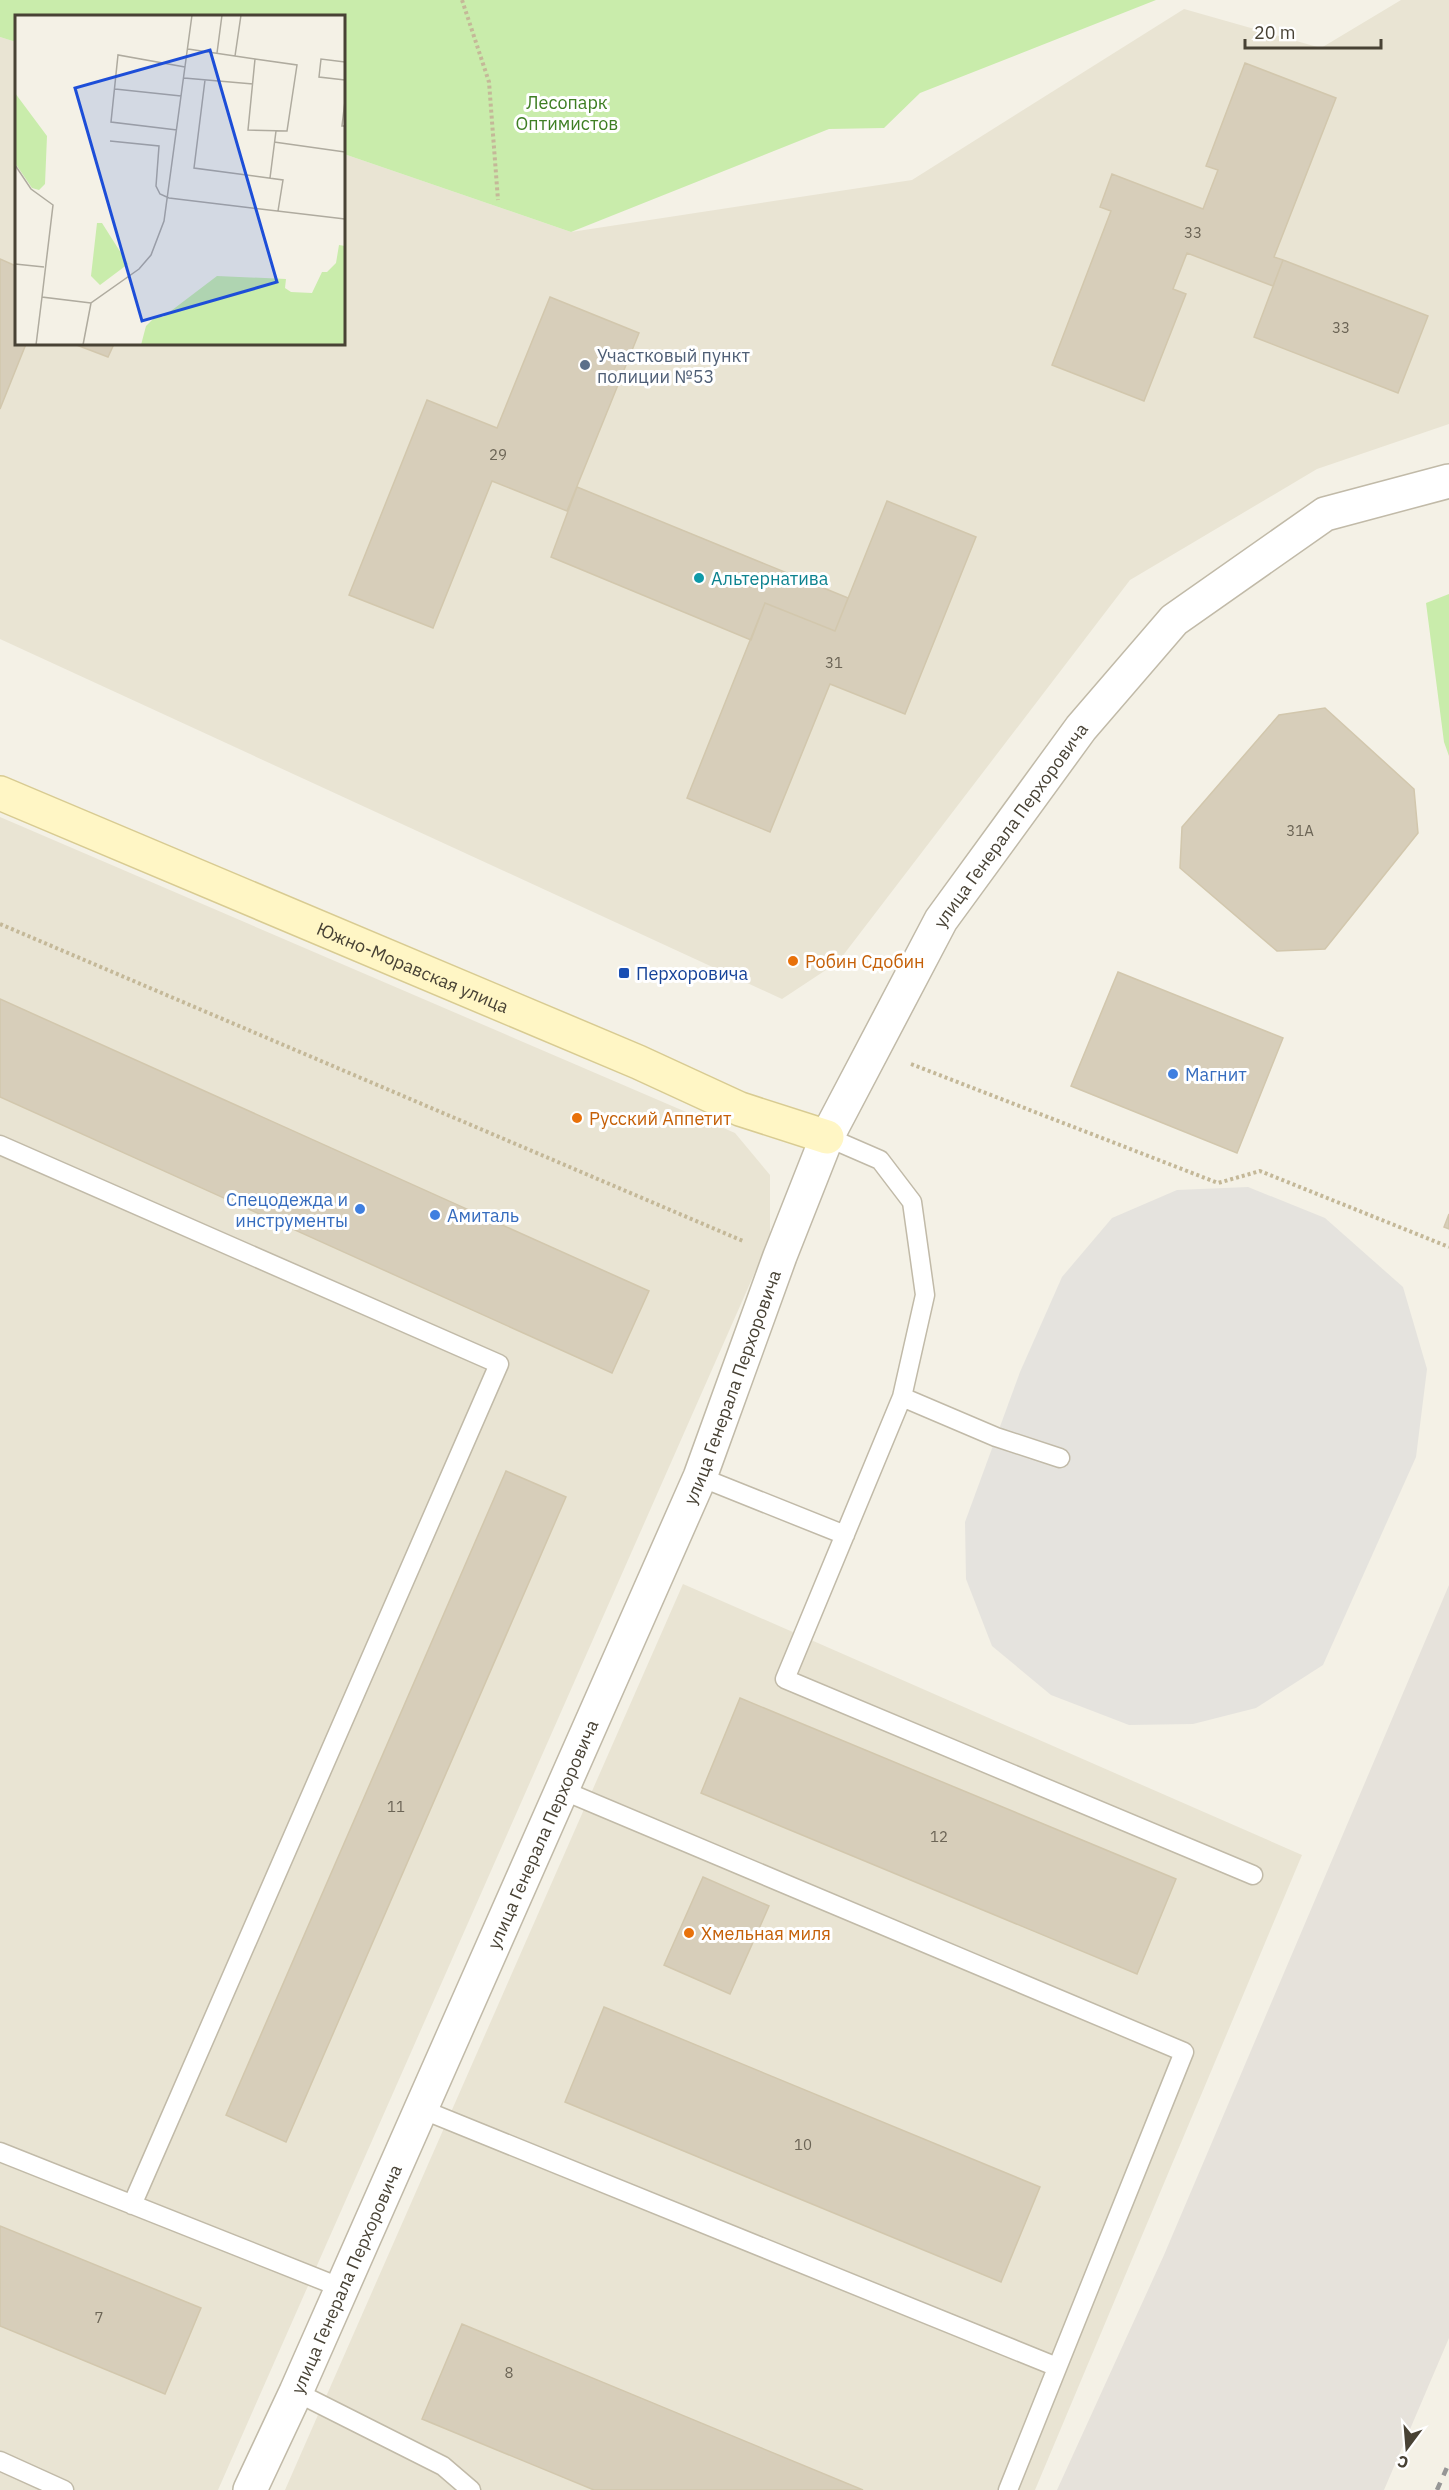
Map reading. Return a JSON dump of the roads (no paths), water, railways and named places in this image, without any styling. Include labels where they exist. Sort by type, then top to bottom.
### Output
[{"type":"main road","name":"Южно-Моравская улица","points":[[0,793],[638,1062],[740,1109],[828,1137]]},
{"type":"street","name":"улица Генерала Перхоровича","points":[[250,2490],[296,2392],[700,1477],[780,1256],[828,1137],[941,920],[1081,728],[1174,620],[1325,514],[1449,481]]},
{"type":"lane","points":[[828,1137],[880,1160],[912,1202],[925,1295],[902,1397],[785,1679],[1253,1875]]},
{"type":"lane","points":[[0,1145],[499,1364],[132,2205]]},
{"type":"lane","points":[[902,1397],[996,1437],[1060,1458]]},
{"type":"lane","points":[[700,1477],[845,1536]]},
{"type":"lane","points":[[562,1790],[1184,2052],[1008,2490]]},
{"type":"lane","points":[[421,2109],[1057,2367]]},
{"type":"lane","points":[[0,2152],[342,2288]]},
{"type":"lane","points":[[296,2392],[443,2466],[471,2490]]},
{"type":"lane","points":[[0,2461],[64,2490]]},
{"type":"railway","points":[[1437,2490],[1449,2463]]},
{"type":"place","name":"Участковый пункт полиции №53","points":[[585,365]]},
{"type":"place","name":"Альтернатива","points":[[699,578]]},
{"type":"place","name":"Робин Сдобин","points":[[793,961]]},
{"type":"place","name":"Перхоровича","points":[[624,973]]},
{"type":"place","name":"Магнит","points":[[1173,1074]]},
{"type":"place","name":"Русский Аппетит","points":[[577,1118]]},
{"type":"place","name":"Спецодежда и инструменты","points":[[360,1209]]},
{"type":"place","name":"Амиталь","points":[[435,1215]]},
{"type":"place","name":"Хмельная миля","points":[[689,1933]]},
{"type":"park label","name":"Лесопарк Оптимистов","points":[[567,112]]}]
